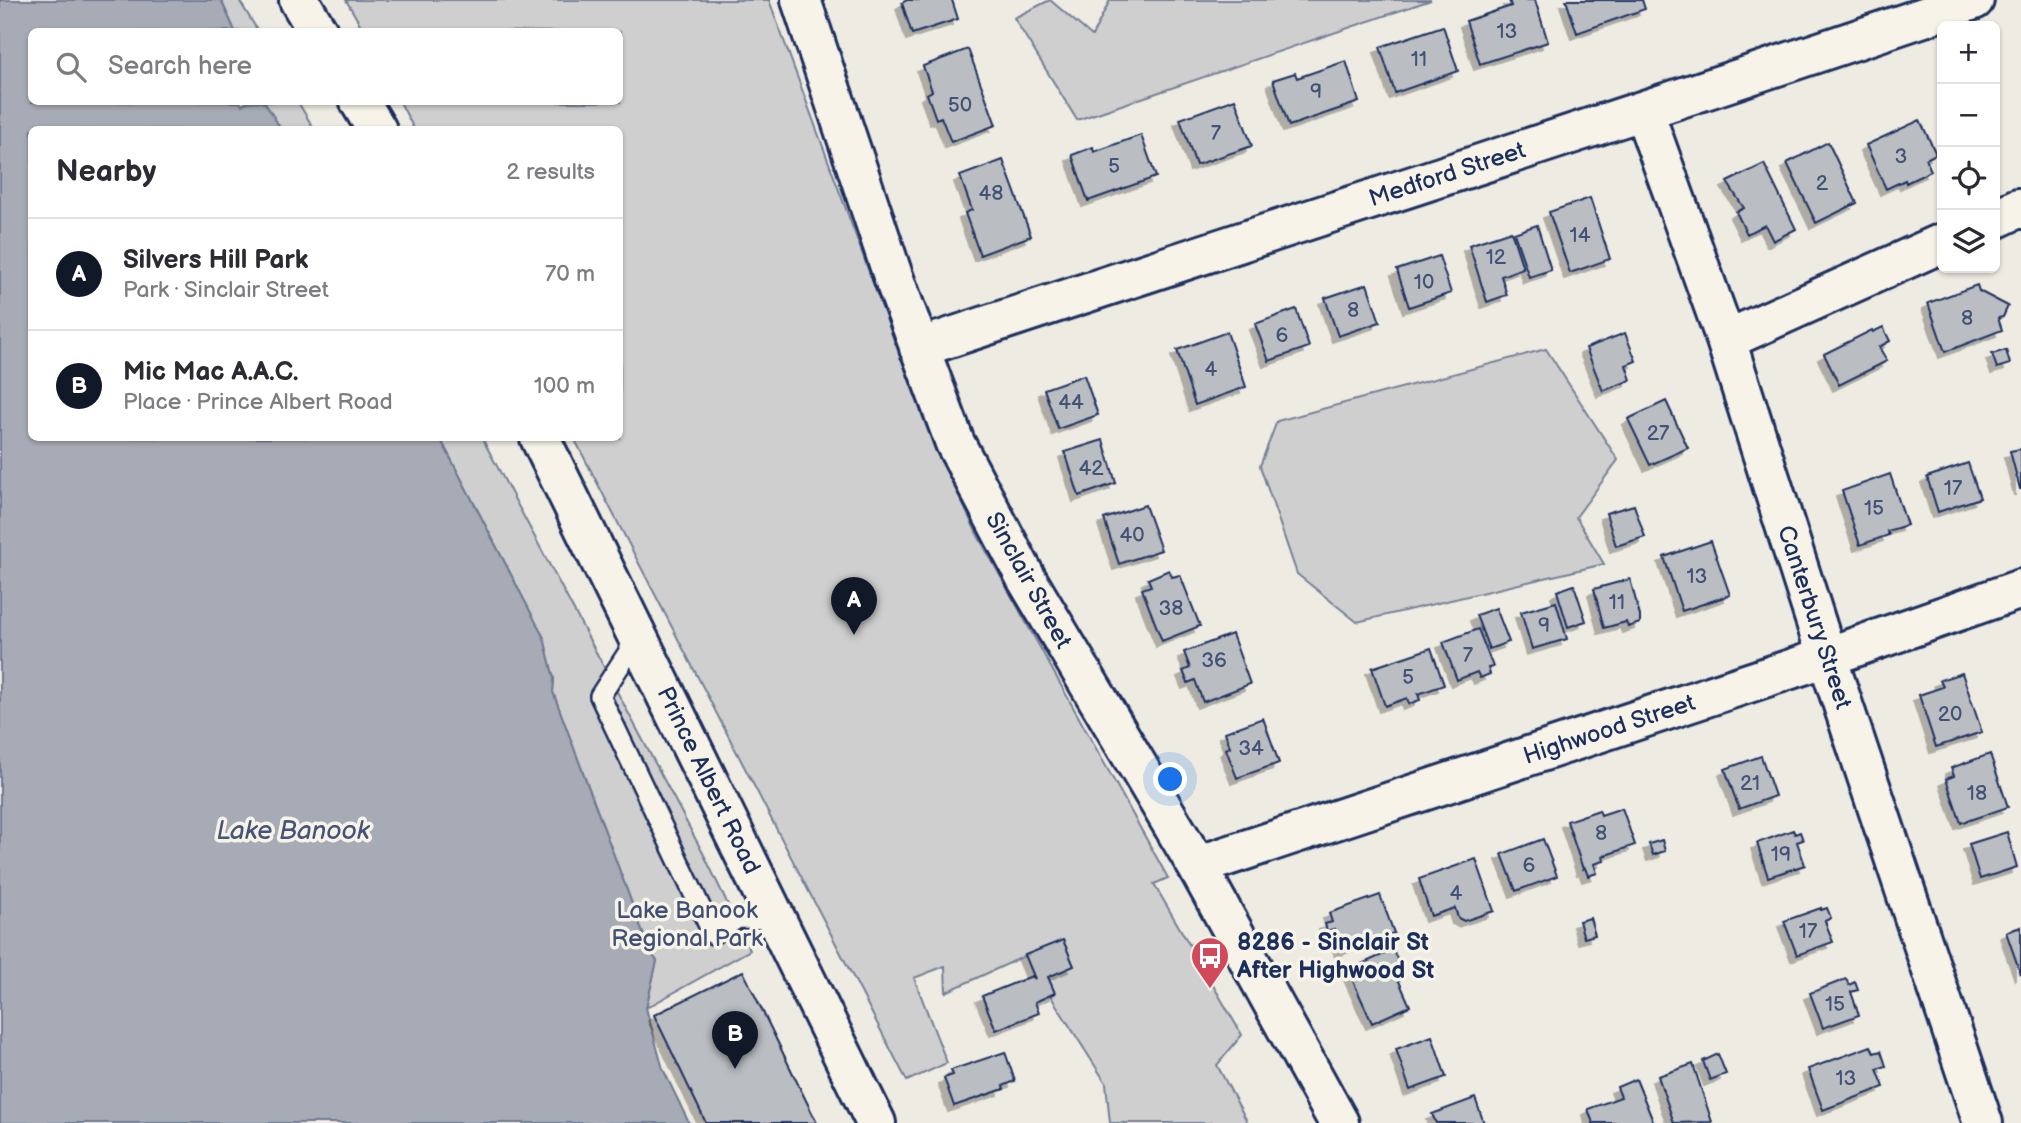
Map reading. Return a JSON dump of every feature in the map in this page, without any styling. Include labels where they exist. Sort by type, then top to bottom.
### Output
[{"type":"street","points":[[299,0],[316,28]]},
{"type":"street","name":"Sinclair Street","points":[[801,0],[919,348],[955,443],[1026,578],[1197,866],[1339,1123]]},
{"type":"street","name":"Medford Street","points":[[919,348],[1331,211],[1644,112],[1974,0]]},
{"type":"street","points":[[362,105],[375,126]]},
{"type":"street","name":"Canterbury Street","points":[[1644,112],[1726,340],[1827,657],[1983,1123]]},
{"type":"street","points":[[2000,217],[2021,209]]},
{"type":"street","points":[[1726,340],[1937,245]]},
{"type":"street","name":"Prince Albert Road","points":[[542,441],[876,1123]]},
{"type":"street","name":"Highwood Street","points":[[1197,866],[1827,657],[2021,589]]},
{"type":"lane","points":[[639,636],[600,695],[713,934],[738,918],[777,919]]},
{"type":"green space","points":[[221,0],[239,0],[256,28],[234,28]]},
{"type":"green space","points":[[346,0],[769,0],[934,443],[977,534],[1168,878],[1154,884],[1242,1035],[1217,1065],[1248,1123],[1110,1123],[1106,1083],[1025,956],[946,992],[945,966],[914,978],[947,1063],[907,1081],[576,441],[623,441],[623,126],[412,126],[402,105],[623,105],[623,28],[362,28]]},
{"type":"green space","points":[[1050,0],[1092,36],[1110,0],[1431,0],[1077,120],[1014,18]]},
{"type":"green space","points":[[266,105],[300,105],[312,126],[279,126]]},
{"type":"green space","points":[[1546,349],[1618,460],[1576,517],[1604,564],[1357,622],[1297,574],[1260,466],[1277,421]]},
{"type":"green space","name":"Lake Banook Regional Park","points":[[442,441],[484,441],[704,855],[750,950],[646,1008],[657,961],[650,952],[553,692],[554,679],[544,638]]},
{"type":"water","name":"Lake Banook","points":[[0,0],[221,0],[234,28],[28,28],[28,105],[266,105],[279,126],[28,126],[28,441],[442,441],[544,638],[554,679],[553,692],[650,952],[657,961],[646,1008],[663,1069],[689,1123],[0,1123]]},
{"type":"building","points":[[907,0],[952,0],[958,19],[912,34],[902,3]]},
{"type":"building","points":[[1509,0],[1535,0],[1548,42],[1480,64],[1466,21],[1511,6]]},
{"type":"building","points":[[1566,0],[1642,0],[1645,9],[1577,33]]},
{"type":"building","points":[[1443,26],[1458,71],[1395,93],[1380,47]]},
{"type":"building","points":[[968,49],[996,125],[951,142],[941,117],[936,119],[927,94],[932,91],[923,66]]},
{"type":"building","points":[[1346,61],[1359,102],[1289,126],[1273,80],[1295,73],[1297,78]]},
{"type":"building","points":[[1235,99],[1252,146],[1196,165],[1180,119]]},
{"type":"building","points":[[1920,120],[1936,154],[1926,159],[1931,171],[1886,189],[1866,145]]},
{"type":"building","points":[[1141,135],[1156,177],[1088,201],[1072,155],[1093,147],[1094,152]]},
{"type":"building","points":[[1828,142],[1857,203],[1816,223],[1787,163]]},
{"type":"building","points":[[1003,160],[1031,236],[980,255],[965,213],[972,210],[960,176]]},
{"type":"building","points":[[1764,164],[1796,229],[1773,241],[1765,225],[1747,234],[1736,212],[1744,208],[1727,182]]},
{"type":"building","points":[[1590,198],[1610,259],[1570,273],[1549,212]]},
{"type":"building","points":[[1537,225],[1551,270],[1529,277],[1514,233]]},
{"type":"building","points":[[1511,231],[1523,268],[1501,276],[1507,295],[1487,302],[1469,245]]},
{"type":"building","points":[[1439,256],[1451,293],[1409,307],[1397,270]]},
{"type":"building","points":[[1367,284],[1380,322],[1338,336],[1325,298]]},
{"type":"building","points":[[1977,285],[1979,291],[2008,306],[2003,317],[1998,318],[2002,330],[1945,352],[1928,303]]},
{"type":"building","points":[[1296,309],[1309,347],[1269,361],[1255,324]]},
{"type":"building","points":[[1883,327],[1890,341],[1879,347],[1887,361],[1839,385],[1824,354]]},
{"type":"building","points":[[1227,332],[1246,387],[1195,405],[1177,350]]},
{"type":"building","points":[[1625,333],[1636,361],[1626,365],[1631,380],[1603,391],[1586,348]]},
{"type":"building","points":[[2006,350],[2010,364],[1997,368],[1992,354]]},
{"type":"building","points":[[1084,375],[1098,415],[1058,429],[1044,389]]},
{"type":"building","points":[[1666,401],[1688,448],[1650,465],[1628,419]]},
{"type":"building","points":[[1103,440],[1116,483],[1079,496],[1065,452]]},
{"type":"building","points":[[2021,449],[2021,489],[2020,489],[2010,451]]},
{"type":"building","points":[[1968,463],[1980,498],[1938,512],[1927,477]]},
{"type":"building","points":[[1890,474],[1907,525],[1887,531],[1889,535],[1860,545],[1842,491]]},
{"type":"building","points":[[1145,505],[1161,550],[1119,564],[1104,519]]},
{"type":"building","points":[[1634,505],[1645,537],[1616,546],[1606,513]]},
{"type":"building","points":[[1711,541],[1730,595],[1682,611],[1664,557]]},
{"type":"building","points":[[1169,570],[1172,577],[1180,575],[1200,626],[1162,641],[1142,589],[1151,586],[1148,579]]},
{"type":"building","points":[[1630,579],[1640,623],[1628,627],[1626,622],[1604,628],[1594,589]]},
{"type":"building","points":[[1574,585],[1586,621],[1568,627],[1557,591]]},
{"type":"building","points":[[1556,602],[1567,639],[1532,649],[1521,612]]},
{"type":"building","points":[[1496,608],[1509,642],[1489,649],[1476,615]]},
{"type":"building","points":[[1478,629],[1493,667],[1488,668],[1490,674],[1480,678],[1477,672],[1457,680],[1443,642]]},
{"type":"building","points":[[1232,634],[1250,684],[1203,702],[1195,680],[1188,683],[1183,671],[1190,668],[1184,652]]},
{"type":"building","points":[[1431,648],[1444,685],[1418,694],[1420,700],[1409,704],[1407,698],[1385,706],[1372,668]]},
{"type":"building","points":[[1962,673],[1982,732],[1936,747],[1919,695],[1943,687],[1940,680]]},
{"type":"building","points":[[1263,718],[1279,763],[1237,778],[1226,749],[1230,747],[1225,732]]},
{"type":"building","points":[[1990,754],[2008,807],[1961,823],[1946,779],[1954,776],[1951,768]]},
{"type":"building","points":[[1761,756],[1775,796],[1739,809],[1725,769]]},
{"type":"building","points":[[1622,808],[1635,845],[1603,856],[1604,861],[1594,864],[1597,873],[1588,876],[1585,868],[1583,869],[1567,821],[1599,810],[1601,815]]},
{"type":"building","points":[[1793,830],[1795,834],[1800,832],[1803,840],[1797,842],[1805,865],[1768,877],[1757,843]]},
{"type":"building","points":[[2007,832],[2017,867],[1980,879],[1969,844]]},
{"type":"building","points":[[1543,839],[1557,876],[1516,891],[1502,854]]},
{"type":"building","points":[[1662,840],[1665,851],[1653,855],[1649,844]]},
{"type":"building","points":[[1476,859],[1494,911],[1464,921],[1458,918],[1455,908],[1431,916],[1419,879]]},
{"type":"building","points":[[1380,895],[1394,933],[1341,951],[1334,929],[1327,931],[1325,924],[1332,922],[1329,913]]},
{"type":"building","points":[[1827,908],[1831,918],[1825,921],[1833,942],[1797,955],[1784,921]]},
{"type":"building","points":[[1590,918],[1595,935],[1584,938],[1579,921]]},
{"type":"building","points":[[2021,927],[2021,975],[2006,932]]},
{"type":"building","points":[[1063,940],[1074,966],[1048,977],[1055,993],[1035,1002],[1039,1013],[996,1030],[982,996],[1032,976],[1035,979],[1025,955]]},
{"type":"building","points":[[1393,950],[1401,968],[1394,970],[1410,1006],[1372,1023],[1348,970]]},
{"type":"building","points":[[743,971],[817,1123],[706,1123],[654,1015]]},
{"type":"building","points":[[1846,979],[1849,985],[1855,982],[1858,990],[1851,992],[1859,1015],[1823,1028],[1810,993]]},
{"type":"building","points":[[1432,1036],[1446,1077],[1410,1090],[1396,1049]]},
{"type":"building","points":[[1871,1046],[1874,1053],[1881,1051],[1886,1066],[1877,1069],[1884,1087],[1823,1110],[1808,1069]]},
{"type":"building","points":[[1005,1052],[1015,1081],[1003,1086],[1004,1089],[954,1106],[944,1078],[953,1075],[951,1070]]},
{"type":"building","points":[[1718,1054],[1726,1074],[1710,1080],[1703,1061]]},
{"type":"building","points":[[1693,1064],[1712,1122],[1674,1123],[1658,1076]]},
{"type":"building","points":[[1636,1079],[1653,1121],[1593,1123],[1588,1109],[1621,1097],[1617,1087]]},
{"type":"building","points":[[1475,1098],[1484,1123],[1436,1123],[1432,1114]]},
{"type":"place","name":"Silvers Hill Park","points":[[854,635]]},
{"type":"place","name":"8286 - Sinclair St After Highwood St","points":[[1210,990]]},
{"type":"place","name":"Mic Mac A.A.C.","points":[[735,1069]]}]
